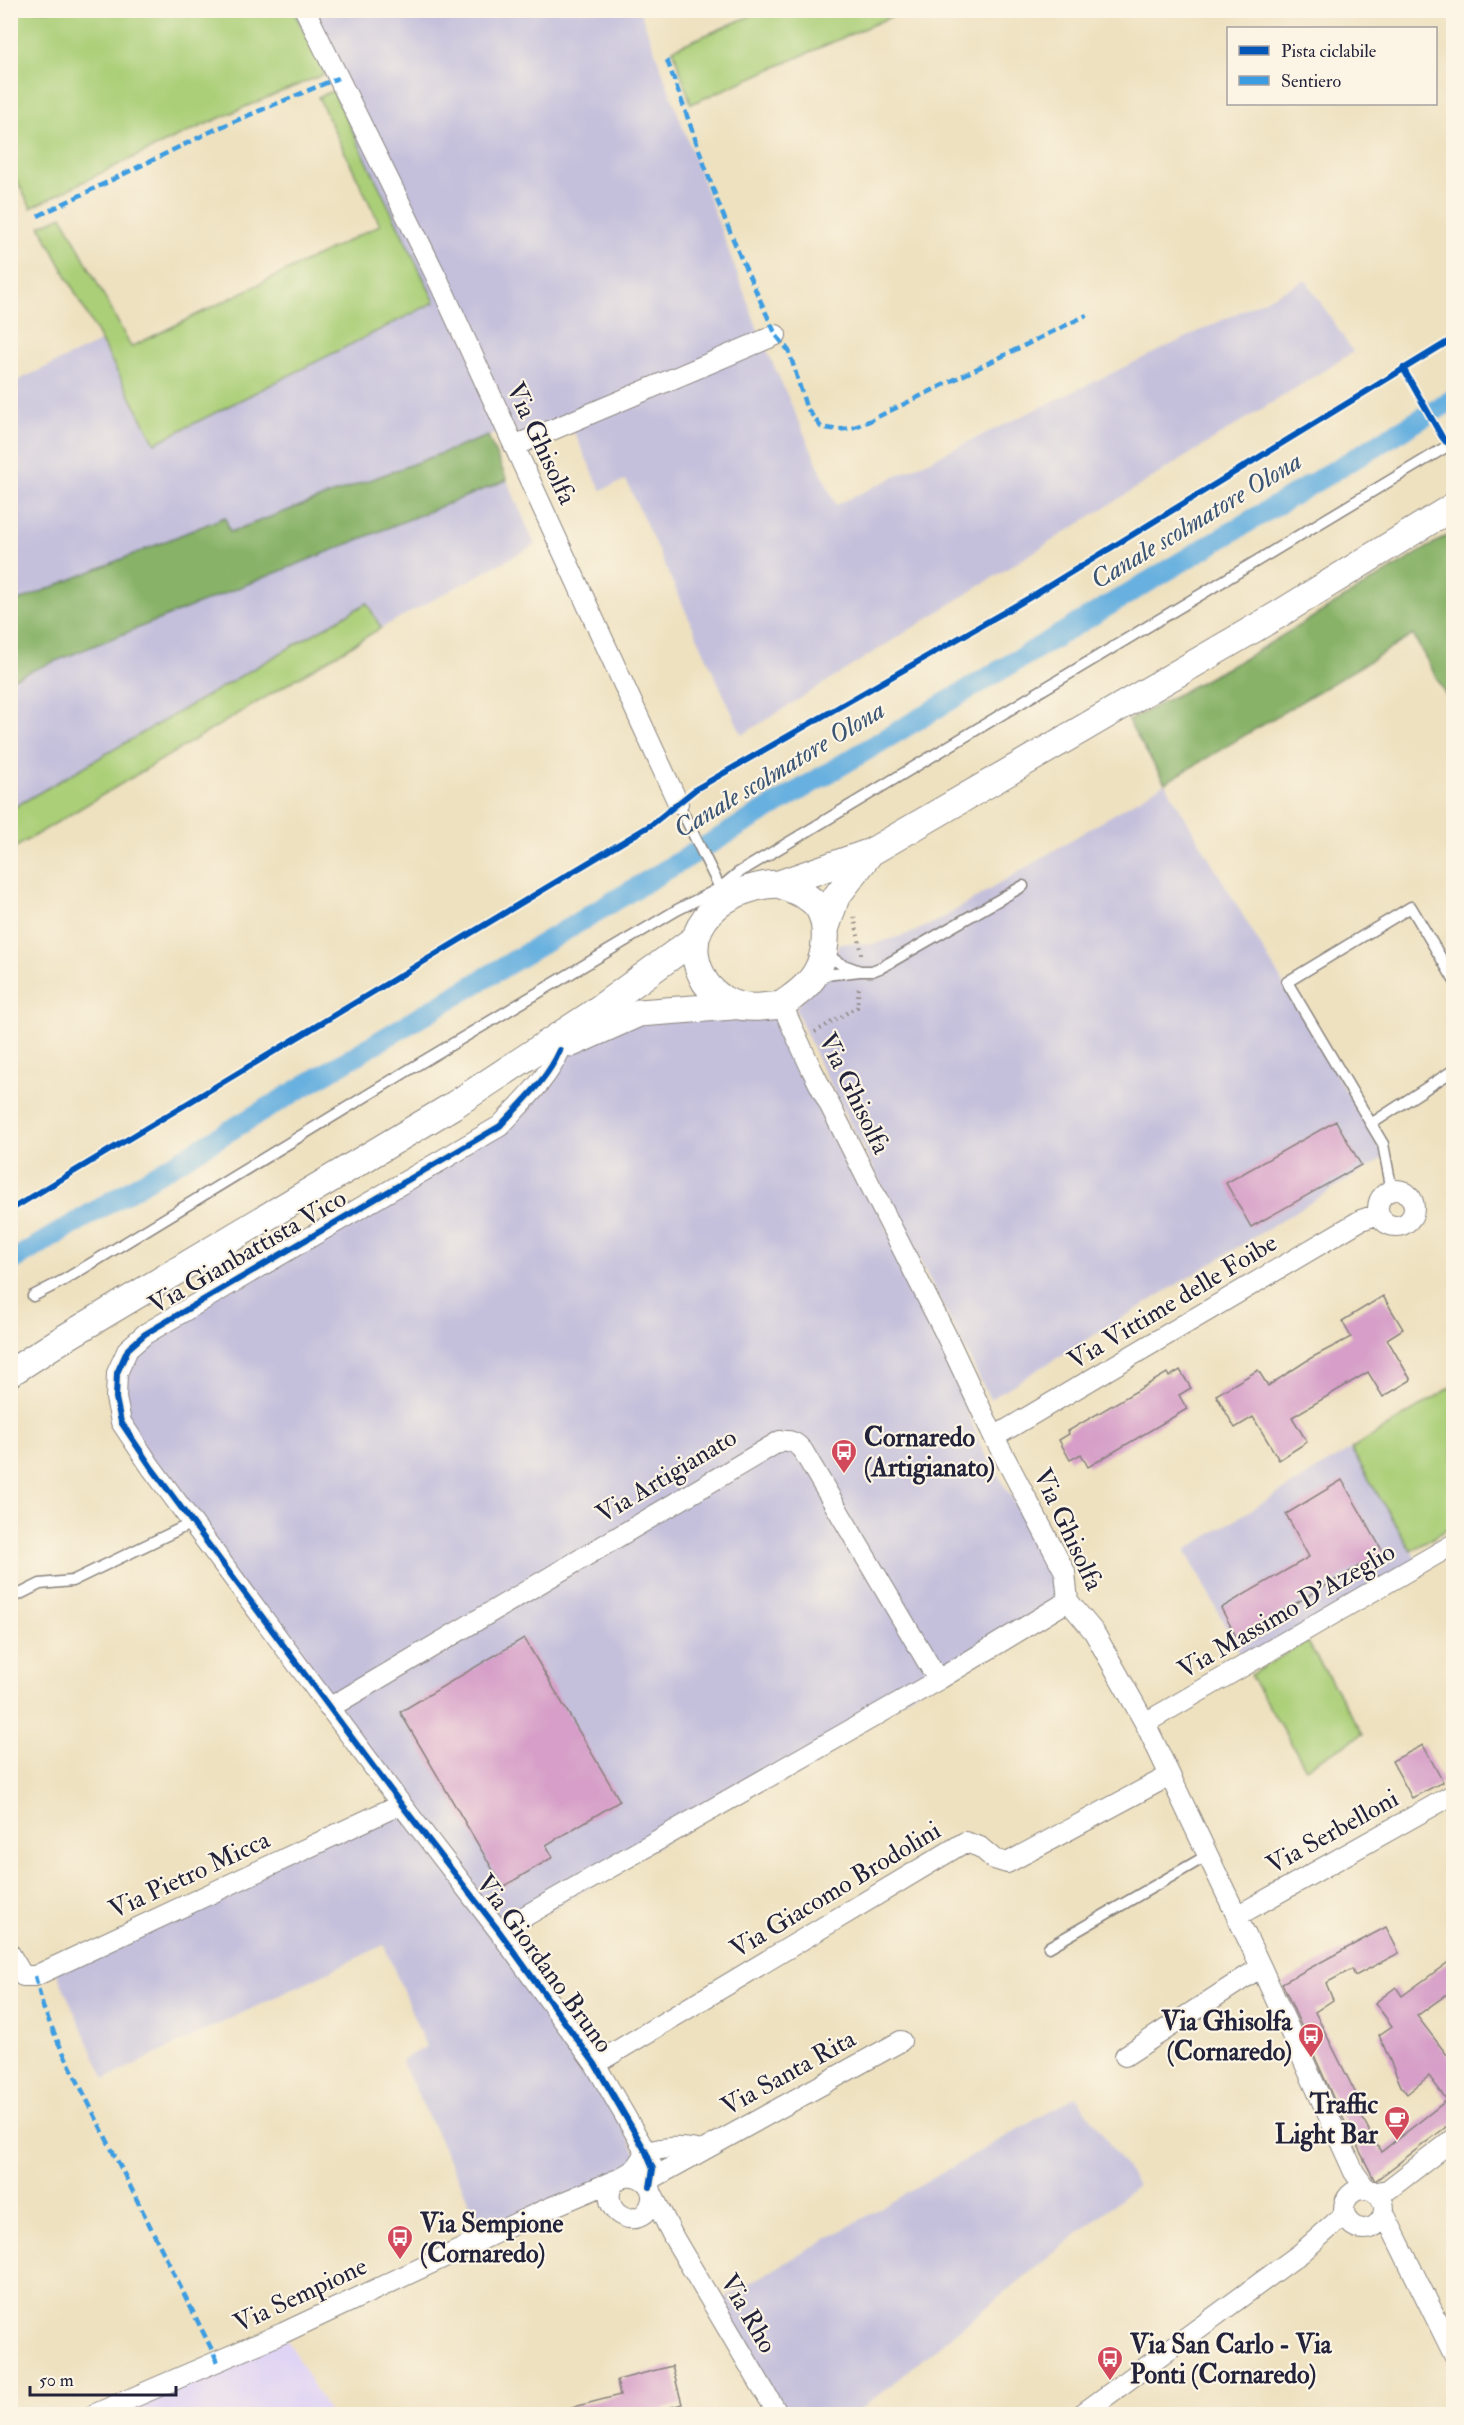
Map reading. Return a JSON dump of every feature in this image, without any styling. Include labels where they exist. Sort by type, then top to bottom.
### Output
[{"type":"main road","points":[[733,1006],[711,990],[702,976],[696,958],[696,938],[702,921],[723,894],[779,884],[871,852],[1266,622],[1454,506]]},
{"type":"main road","points":[[454,1105],[599,1029],[639,1013],[782,1005],[810,983],[822,952],[836,897],[871,852]]},
{"type":"main road","points":[[779,884],[801,893],[818,907],[822,952]]},
{"type":"main road","points":[[10,1373],[454,1105],[592,1014],[696,938]]},
{"type":"street","name":"Via Ghisolfa","points":[[305,10],[439,282],[678,803]]},
{"type":"street","points":[[514,446],[776,335]]},
{"type":"street","name":"Via Ghisolfa","points":[[782,1005],[994,1437],[1065,1572],[1068,1601],[1094,1632],[1145,1723],[1371,2200],[1399,2244],[1454,2355]]},
{"type":"street","name":"Via Gianbattista Vico","points":[[401,1804],[192,1523],[121,1422],[116,1398],[117,1373],[128,1349],[145,1334],[500,1126],[542,1079],[553,1065],[560,1050]]},
{"type":"street","points":[[1398,1190],[1408,1194],[1415,1205],[1413,1217],[1409,1222],[1398,1227],[1386,1224],[1379,1214],[1379,1202],[1382,1197],[1392,1191],[1398,1190]]},
{"type":"street","name":"Via Vittime delle Foibe","points":[[994,1437],[1361,1220],[1379,1214]]},
{"type":"street","name":"Via Artigianato","points":[[329,1708],[768,1446],[789,1440],[797,1443],[803,1451],[938,1680]]},
{"type":"street","name":"Via Massimo D'Azeglio","points":[[1145,1723],[1454,1544]]},
{"type":"street","points":[[499,1930],[938,1680],[1068,1601]]},
{"type":"street","name":"Via Giacomo Brodolini","points":[[595,2064],[965,1842],[980,1847],[994,1859],[1007,1863],[1169,1776]]},
{"type":"street","name":"Via Serbelloni","points":[[1237,1916],[1454,1794]]},
{"type":"street","name":"Via Giordano Bruno","points":[[401,1804],[499,1930],[595,2064],[646,2152],[653,2169],[652,2186]]},
{"type":"street","name":"Via Pietro Micca","points":[[10,1954],[22,1976],[35,1976],[401,1804]]},
{"type":"street","points":[[1125,2056],[1262,1967]]},
{"type":"street","name":"Via Santa Rita","points":[[652,2186],[701,2151],[902,2042]]},
{"type":"street","points":[[1082,2415],[1454,2139]]},
{"type":"street","points":[[621,2178],[639,2177],[652,2186],[650,2206],[640,2216],[628,2218],[621,2216],[610,2204],[609,2193],[621,2178],[640,2163],[646,2152],[681,2146],[701,2151]]},
{"type":"street","name":"Via Sempione","points":[[95,2415],[283,2333],[559,2203],[621,2178]]},
{"type":"street","name":"Via Rho","points":[[652,2186],[674,2238],[778,2415]]},
{"type":"street","points":[[1300,2253],[1345,2214],[1347,2200],[1371,2200]]},
{"type":"street","name":"Via Sempione","points":[[559,2203],[588,2201],[610,2204]]},
{"type":"street","name":"Via Rho","points":[[640,2216],[651,2220],[674,2238]]},
{"type":"lane","points":[[33,1296],[64,1280],[677,910],[723,894],[738,873],[1451,444]]},
{"type":"lane","name":"Via Ghisolfa","points":[[678,803],[723,894]]},
{"type":"lane","points":[[822,952],[841,964],[860,971],[872,971],[1023,886]]},
{"type":"lane","points":[[1392,1191],[1383,1144],[1287,982],[1411,907],[1454,980]]},
{"type":"lane","points":[[822,952],[860,971]]},
{"type":"lane","points":[[1371,1124],[1454,1070]]},
{"type":"lane","points":[[10,1599],[40,1584],[72,1581],[192,1523]]},
{"type":"lane","points":[[1049,1947],[1208,1855]]},
{"type":"shaded area","points":[[294,10],[640,11],[758,330],[836,505],[1306,280],[1353,352],[742,735],[626,480],[601,490],[573,430],[526,451],[514,427],[230,532],[224,518],[11,604],[10,384],[100,342],[156,443],[435,302]]},
{"type":"shaded area","points":[[507,480],[535,545],[381,628],[368,603],[11,809],[11,679]]},
{"type":"shaded area","points":[[1165,783],[1385,1157],[990,1399],[819,1062],[795,1008],[831,967],[839,943],[874,944],[914,932],[941,919]]},
{"type":"shaded area","points":[[782,1005],[939,1338],[982,1449],[1055,1567],[1068,1601],[502,1939],[595,2064],[640,2163],[486,2237],[401,2060],[426,2047],[384,1945],[105,2079],[54,1967],[400,1804],[121,1422],[128,1349],[500,1126],[553,1065],[599,1029]]},
{"type":"shaded area","points":[[1351,1449],[1417,1560],[1244,1661],[1185,1550]]},
{"type":"shaded area","points":[[1076,2096],[1138,2185],[855,2414],[775,2414],[710,2306]]},
{"type":"shaded area","points":[[284,2335],[330,2414],[99,2414]]},
{"type":"green space","points":[[11,10],[294,11],[325,74],[176,138],[31,208],[11,169]]},
{"type":"green space","points":[[762,11],[904,11],[691,104],[673,49]]},
{"type":"green space","points":[[333,91],[435,302],[155,443],[40,226],[62,216],[131,347],[380,225],[318,97]]},
{"type":"green space","points":[[488,436],[507,480],[11,679],[11,604],[225,517],[230,532]]},
{"type":"green space","points":[[1453,532],[1453,708],[1413,635],[1165,783],[1128,721],[1247,657]]},
{"type":"green space","points":[[367,603],[381,628],[11,850],[11,809]]},
{"type":"green space","points":[[1453,1386],[1453,1526],[1411,1551],[1351,1449]]},
{"type":"green space","points":[[1307,1641],[1363,1734],[1306,1768],[1250,1675]]},
{"type":"building","points":[[1336,1121],[1361,1165],[1251,1227],[1226,1183]]},
{"type":"building","points":[[1383,1296],[1403,1329],[1387,1339],[1411,1380],[1383,1397],[1368,1372],[1292,1417],[1307,1442],[1279,1460],[1253,1417],[1235,1428],[1216,1395],[1258,1370],[1268,1386],[1311,1358],[1351,1337],[1342,1321]]},
{"type":"building","points":[[1180,1370],[1191,1388],[1179,1395],[1187,1409],[1088,1467],[1081,1454],[1070,1460],[1059,1440],[1069,1434],[1068,1431],[1167,1373],[1169,1377]]},
{"type":"building","points":[[1342,1480],[1383,1552],[1237,1638],[1221,1608],[1309,1557],[1286,1514]]},
{"type":"building","points":[[524,1638],[620,1801],[546,1845],[553,1857],[503,1887],[400,1712]]},
{"type":"building","points":[[1423,1745],[1443,1782],[1412,1798],[1392,1761]]},
{"type":"building","points":[[1386,1927],[1399,1953],[1355,1976],[1352,1969],[1326,1983],[1333,2000],[1315,2012],[1361,2104],[1356,2106],[1381,2152],[1447,2100],[1429,2076],[1407,2094],[1401,2086],[1379,2035],[1392,2026],[1375,2003],[1396,1987],[1402,1996],[1454,1958],[1454,1989],[1417,2016],[1454,2064],[1454,2121],[1375,2181],[1335,2102],[1282,1983]]},
{"type":"building","points":[[672,2366],[682,2404],[643,2415],[567,2415],[566,2409],[620,2395],[617,2380]]},
{"type":"waterway","name":"Canale scolmatore Olona","points":[[10,1262],[1454,399]]},
{"type":"marked path","points":[[667,60],[717,200],[740,256],[776,335],[789,351],[806,407],[821,427],[843,429],[865,423],[1087,315]]},
{"type":"marked path","points":[[38,216],[216,129],[338,78]]},
{"type":"marked path","points":[[35,1976],[43,2007],[58,2042],[218,2362]]},
{"type":"cycle path","points":[[10,1210],[651,825],[696,789],[1029,598],[1454,338]]},
{"type":"cycle path","points":[[1403,368],[1442,437],[1446,442],[1454,442]]},
{"type":"cycle path","points":[[560,1050],[541,1081],[500,1126],[145,1334],[128,1349],[117,1373],[116,1398],[121,1422],[151,1467],[401,1804],[499,1931],[595,2064],[646,2152],[653,2169],[650,2187]]},
{"type":"place","name":"Cornaredo (Artigianato)","points":[[844,1475]]},
{"type":"place","name":"Via Ghisolfa (Cornaredo)","points":[[1311,2059]]},
{"type":"place","name":"Traffic Light Bar","points":[[1397,2142]]},
{"type":"place","name":"Via Sempione (Cornaredo)","points":[[400,2261]]},
{"type":"place","name":"Via San Carlo - Via Ponti (Cornaredo)","points":[[1110,2382]]}]
